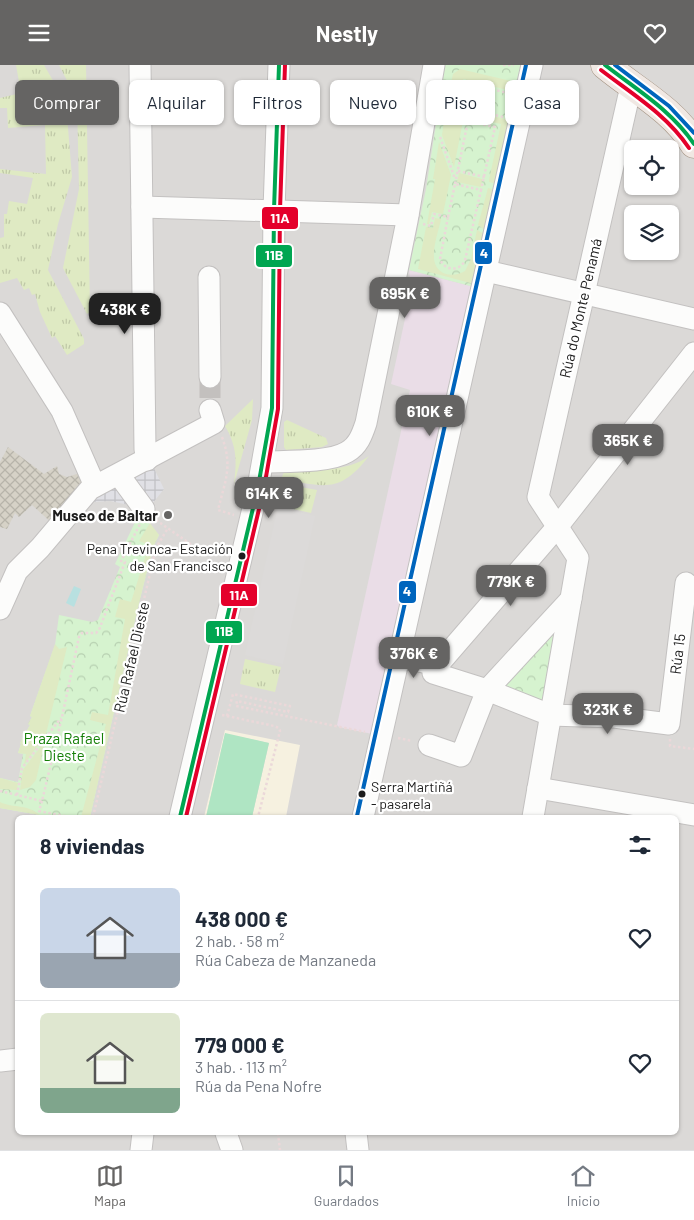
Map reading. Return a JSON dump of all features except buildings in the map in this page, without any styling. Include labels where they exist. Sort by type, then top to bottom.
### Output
[{"type":"main road","points":[[605,65],[675,119],[694,144]]},
{"type":"street","points":[[140,65],[146,460]]},
{"type":"street","points":[[180,815],[263,463],[272,408],[274,210],[279,65]]},
{"type":"street","points":[[263,463],[322,459],[347,452],[360,440],[366,423],[408,215],[434,65]]},
{"type":"street","points":[[364,815],[378,734],[399,657],[532,65]]},
{"type":"street","name":"Rúa do Monte Penamá","points":[[533,815],[578,558],[538,497],[631,86]]},
{"type":"street","points":[[142,207],[408,215]]},
{"type":"street","points":[[486,271],[694,319]]},
{"type":"street","points":[[209,277],[210,377]]},
{"type":"street","points":[[0,313],[62,411],[95,486]]},
{"type":"street","points":[[0,323],[8,336],[0,338]]},
{"type":"street","points":[[550,715],[487,690],[433,673],[558,526],[694,353]]},
{"type":"street","points":[[0,609],[6,580],[40,548],[95,486],[146,460],[212,417]]},
{"type":"street","points":[[119,475],[145,511]]},
{"type":"street","name":"Rúa 15","points":[[550,715],[614,717],[669,724],[686,583]]},
{"type":"street","points":[[429,745],[461,757],[487,690],[570,599]]},
{"type":"street","points":[[399,657],[438,665]]},
{"type":"street","points":[[538,788],[653,813],[694,815]]},
{"type":"street","points":[[0,1061],[15,1059]]},
{"type":"street","points":[[141,1150],[143,1135]]},
{"type":"street","points":[[217,1150],[218,1135]]},
{"type":"street","points":[[227,1135],[232,1150]]},
{"type":"street","points":[[356,1135],[358,1150]]},
{"type":"path","points":[[468,121],[496,127],[465,260],[461,266],[454,269],[444,266],[440,259],[456,177],[468,121]]},
{"type":"path","points":[[440,130],[439,136],[456,177]]},
{"type":"path","points":[[458,171],[485,177]]},
{"type":"path","points":[[455,185],[481,191]]},
{"type":"path","points":[[431,226],[434,214],[448,217]]},
{"type":"path","points":[[212,417],[225,446],[228,465],[218,510]]},
{"type":"path","points":[[58,815],[39,811],[80,634],[98,632],[125,563],[121,561],[145,511],[202,552]]},
{"type":"path","name":"Rúa Rafael Dieste","points":[[93,815],[156,548],[168,529]]},
{"type":"path","points":[[233,693],[290,706],[288,712],[237,701],[236,706],[429,745]]},
{"type":"path","points":[[227,716],[274,726],[279,728],[280,731],[259,815]]},
{"type":"path","points":[[17,795],[22,768],[62,717]]},
{"type":"path","points":[[670,746],[694,749]]},
{"type":"path","points":[[0,791],[42,801]]},
{"type":"path","points":[[278,1135],[280,1150]]},
{"type":"shaded area","points":[[0,65],[694,65],[694,1150],[0,1150]]},
{"type":"shaded area","points":[[409,270],[478,288],[377,735],[337,725],[410,390],[391,384],[411,291]]},
{"type":"shaded area","points":[[8,447],[44,474],[57,466],[59,474],[67,477],[83,472],[84,483],[54,525],[32,505],[19,517],[15,513],[7,529],[0,527],[0,462]]},
{"type":"shaded area","points":[[151,462],[164,489],[148,509],[110,501],[91,502],[85,483]]},
{"type":"shaded area","points":[[278,507],[315,516],[283,664],[245,655]]},
{"type":"shaded area","points":[[225,730],[300,745],[286,815],[252,815],[269,743],[225,734],[206,815],[204,815]]},
{"type":"green space","points":[[16,65],[44,65],[53,80],[19,80]]},
{"type":"green space","points":[[59,65],[86,65],[86,80],[67,80]]},
{"type":"green space","points":[[445,65],[529,65],[526,80],[505,80],[505,125],[515,125],[478,288],[409,270],[426,189],[436,125],[495,125],[495,80],[443,80]]},
{"type":"green space","points":[[460,69],[506,80],[505,89],[495,87],[495,80],[452,80],[453,74]]},
{"type":"green space","points":[[15,94],[15,125],[45,125],[8,128],[7,108],[0,108],[0,98]]},
{"type":"green space","points":[[495,117],[505,119],[505,125],[510,125],[497,184],[489,182],[489,180],[501,124],[495,123]]},
{"type":"green space","points":[[45,125],[68,125],[72,177],[58,224],[48,270],[84,339],[84,344],[67,355],[55,336],[52,338],[40,312],[35,294],[32,295],[29,288],[24,290],[17,278],[0,283],[0,238],[4,237],[4,214],[7,214],[9,201],[27,204],[33,178],[0,173],[0,169],[46,174]]},
{"type":"green space","points":[[78,125],[87,125],[90,312],[87,314],[63,268],[79,189]]},
{"type":"green space","points":[[443,125],[462,125],[454,167],[442,135]]},
{"type":"green space","points":[[439,142],[451,175],[443,214],[432,212],[429,224],[427,224],[435,179],[433,179]]},
{"type":"green space","points":[[459,173],[482,179],[481,187],[457,182]]},
{"type":"green space","points":[[488,188],[495,190],[486,231],[478,225]]},
{"type":"green space","points":[[435,218],[441,219],[435,242],[434,258],[439,270],[446,274],[451,275],[465,271],[471,259],[477,230],[486,235],[474,284],[418,269],[426,227],[433,228]]},
{"type":"green space","points":[[253,399],[252,420],[234,484],[236,468],[234,447],[225,426]]},
{"type":"green space","points":[[287,420],[326,438],[328,444],[322,447],[286,450],[284,447],[284,422]]},
{"type":"green space","points":[[369,456],[349,477],[330,485],[309,484],[281,479],[286,471],[340,468]]},
{"type":"green space","points":[[284,484],[317,490],[311,513],[280,506]]},
{"type":"green space","name":"Praza Rafael Dieste","points":[[140,512],[159,535],[153,547],[137,611],[90,815],[39,815],[0,808],[0,778],[18,782],[23,754],[18,753],[20,743],[30,725],[28,724],[32,717],[30,716],[55,645],[59,615],[92,622],[98,620],[120,567],[115,564]]},
{"type":"green space","points":[[150,523],[159,535],[153,547],[137,611],[90,815],[82,815],[106,724],[90,720],[92,712],[108,715],[125,619],[115,617],[120,599],[131,602],[149,545],[139,541]]},
{"type":"green space","points":[[558,621],[545,704],[502,685]]},
{"type":"green space","points":[[55,644],[59,649],[67,647],[46,734],[24,765],[26,754],[18,753],[20,743],[30,725],[28,724],[32,717],[30,716]]},
{"type":"green space","points":[[245,659],[281,667],[275,692],[240,684]]},
{"type":"green space","points":[[225,733],[269,743],[252,815],[206,815]]},
{"type":"green space","points":[[45,741],[36,780],[30,787],[20,790],[23,770]]},
{"type":"green space","points":[[0,778],[18,783],[17,790],[0,789]]},
{"type":"green space","points":[[0,802],[25,807],[40,815],[0,808]]},
{"type":"water","points":[[74,586],[81,589],[74,607],[66,603]]},
{"type":"tunnel","points":[[210,377],[210,410]]},
{"type":"transit line","name":"11B","points":[[180,815],[258,487],[272,408],[274,210],[279,65]]},
{"type":"transit line","name":"11A","points":[[186,815],[264,488],[278,409],[280,210],[285,65]]},
{"type":"transit line","name":"4","points":[[357,815],[526,65]]},
{"type":"transit line","name":"11B","points":[[605,65],[664,111],[694,144]]},
{"type":"transit line","name":"4","points":[[615,65],[669,106],[694,133]]},
{"type":"transit line","name":"11A","points":[[601,70],[659,115],[689,148]]},
{"type":"place","name":"Museo de Baltar","points":[[168,515]]},
{"type":"place","name":"Pena Trevinca- Estación de San Francisco","points":[[242,556]]},
{"type":"place","name":"Serra Martiñá - pasarela","points":[[362,794]]}]
